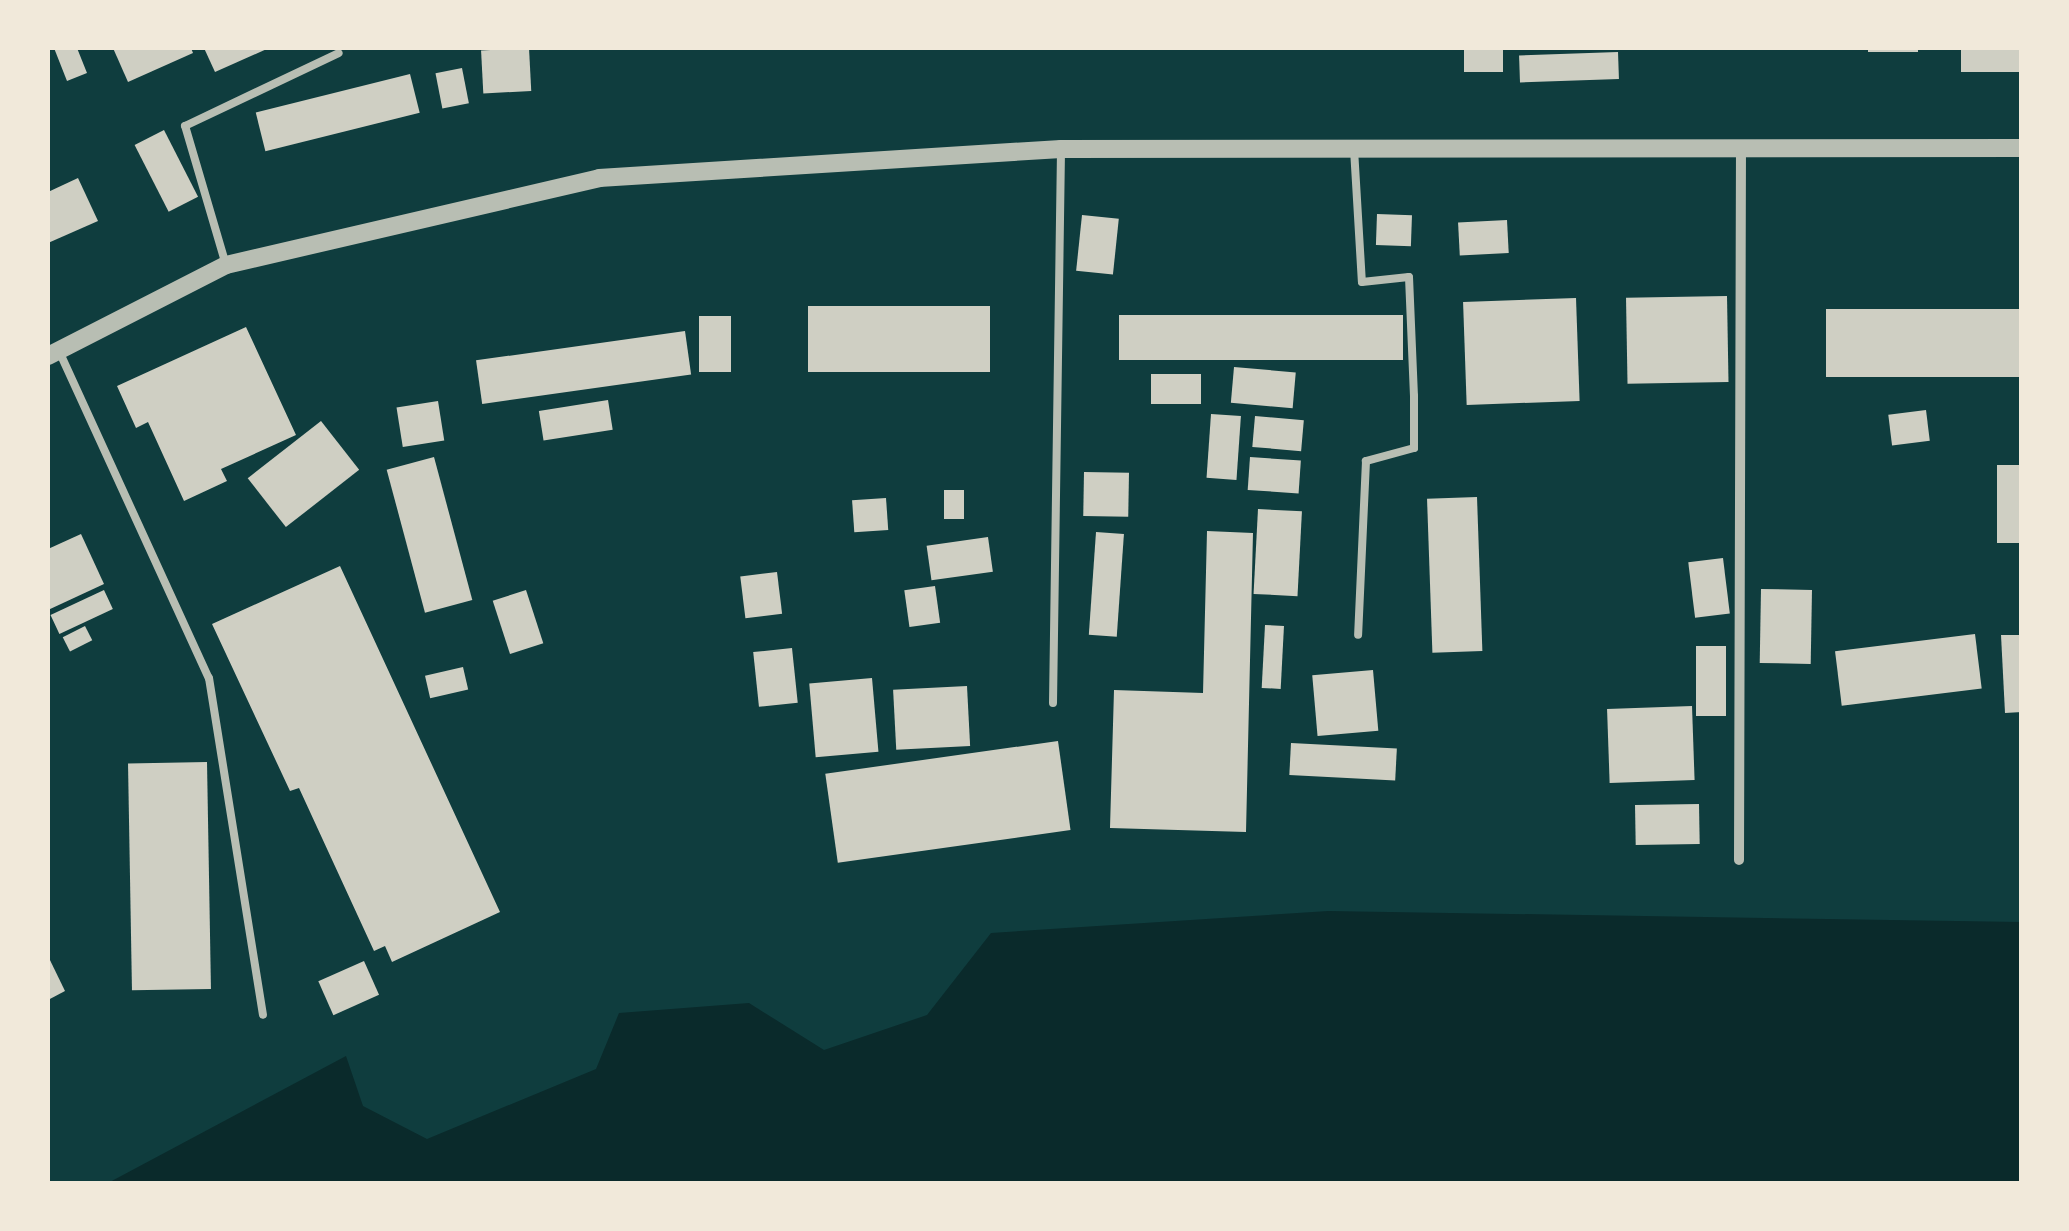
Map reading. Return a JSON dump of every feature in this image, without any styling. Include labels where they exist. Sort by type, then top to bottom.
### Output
[{"type":"street","points":[[1739,860],[1741,148]]},
{"type":"street","points":[[53,354],[226,265],[599,178],[1061,149],[2022,148]]},
{"type":"lane","points":[[226,265],[185,126],[339,53]]},
{"type":"lane","points":[[1354,148],[1362,282],[1410,277],[1414,396],[1414,448],[1366,461],[1358,635]]},
{"type":"lane","points":[[1053,703],[1061,149]]},
{"type":"lane","points":[[53,354],[209,678],[263,1015]]},
{"type":"water","points":[[1328,911],[2021,922],[2021,1183],[108,1183],[346,1056],[363,1106],[427,1139],[596,1069],[619,1013],[749,1003],[824,1050],[927,1015],[991,933]]},
{"type":"building","points":[[54,48],[77,48],[87,73],[67,81]]},
{"type":"building","points":[[113,48],[191,48],[193,53],[128,82]]},
{"type":"building","points":[[204,48],[269,48],[215,72]]},
{"type":"building","points":[[529,48],[531,91],[483,93],[481,51]]},
{"type":"building","points":[[1464,48],[1503,48],[1503,72],[1464,72]]},
{"type":"building","points":[[1868,48],[1918,48],[1918,52],[1868,52]]},
{"type":"building","points":[[1961,48],[2022,48],[2022,72],[1961,72]]},
{"type":"building","points":[[1618,52],[1619,79],[1520,82],[1519,55]]},
{"type":"building","points":[[462,68],[469,103],[442,108],[435,73]]},
{"type":"building","points":[[410,74],[420,113],[265,151],[256,112]]},
{"type":"building","points":[[164,130],[198,197],[169,212],[135,145]]},
{"type":"building","points":[[78,178],[98,221],[48,243],[48,192]]},
{"type":"building","points":[[1377,214],[1412,215],[1411,246],[1376,245]]},
{"type":"building","points":[[1082,215],[1119,219],[1113,275],[1076,271]]},
{"type":"building","points":[[1507,220],[1509,253],[1460,256],[1458,223]]},
{"type":"building","points":[[1727,296],[1729,382],[1628,384],[1626,298]]},
{"type":"building","points":[[1576,298],[1580,401],[1467,405],[1463,302]]},
{"type":"building","points":[[808,306],[990,306],[990,372],[808,372]]},
{"type":"building","points":[[1826,309],[2022,309],[2022,377],[1826,377]]},
{"type":"building","points":[[1119,315],[1403,315],[1403,360],[1119,360]]},
{"type":"building","points":[[699,316],[731,316],[731,372],[699,372]]},
{"type":"building","points":[[246,327],[296,435],[221,469],[227,481],[184,501],[148,422],[136,428],[117,386]]},
{"type":"building","points":[[685,331],[691,375],[482,404],[476,360]]},
{"type":"building","points":[[1234,367],[1296,372],[1293,408],[1231,403]]},
{"type":"building","points":[[1151,374],[1201,374],[1201,404],[1151,404]]},
{"type":"building","points":[[608,400],[613,430],[544,441],[539,411]]},
{"type":"building","points":[[438,401],[444,441],[403,447],[397,408]]},
{"type":"building","points":[[1926,410],[1930,441],[1892,445],[1888,415]]},
{"type":"building","points":[[1211,414],[1241,416],[1236,480],[1207,478]]},
{"type":"building","points":[[1255,416],[1304,420],[1301,451],[1252,447]]},
{"type":"building","points":[[321,421],[359,470],[286,527],[248,478]]},
{"type":"building","points":[[434,457],[472,600],[425,613],[387,470]]},
{"type":"building","points":[[1250,457],[1301,461],[1299,493],[1248,490]]},
{"type":"building","points":[[1997,465],[2022,465],[2022,543],[1997,543]]},
{"type":"building","points":[[1084,472],[1129,473],[1128,517],[1083,516]]},
{"type":"building","points":[[944,490],[964,490],[964,519],[944,519]]},
{"type":"building","points":[[1477,497],[1482,651],[1432,653],[1427,499]]},
{"type":"building","points":[[886,498],[888,530],[854,532],[852,500]]},
{"type":"building","points":[[1258,509],[1302,511],[1297,596],[1254,594]]},
{"type":"building","points":[[1207,531],[1253,533],[1246,832],[1110,828],[1114,690],[1203,693]]},
{"type":"building","points":[[1096,532],[1124,534],[1117,637],[1089,635]]},
{"type":"building","points":[[81,534],[104,584],[48,610],[48,549]]},
{"type":"building","points":[[988,537],[993,572],[931,580],[927,546]]},
{"type":"building","points":[[1723,558],[1730,614],[1695,618],[1688,562]]},
{"type":"building","points":[[340,566],[500,912],[392,962],[385,946],[374,951],[299,788],[290,791],[212,624]]},
{"type":"building","points":[[777,572],[782,614],[745,618],[740,577]]},
{"type":"building","points":[[935,586],[940,623],[909,627],[904,590]]},
{"type":"building","points":[[1761,589],[1812,590],[1811,664],[1760,663]]},
{"type":"building","points":[[104,590],[113,609],[59,634],[51,615]]},
{"type":"building","points":[[526,590],[543,643],[510,654],[493,601]]},
{"type":"building","points":[[1265,625],[1284,626],[1281,689],[1262,688]]},
{"type":"building","points":[[85,626],[92,640],[70,652],[63,637]]},
{"type":"building","points":[[1975,634],[1982,689],[1842,706],[1835,651]]},
{"type":"building","points":[[2001,635],[2022,635],[2022,712],[2005,713]]},
{"type":"building","points":[[1696,646],[1726,646],[1726,716],[1696,716]]},
{"type":"building","points":[[792,648],[798,703],[759,707],[753,652]]},
{"type":"building","points":[[463,667],[468,689],[430,698],[425,676]]},
{"type":"building","points":[[1373,670],[1378,731],[1318,736],[1312,675]]},
{"type":"building","points":[[872,678],[878,752],[816,757],[809,683]]},
{"type":"building","points":[[967,686],[970,746],[896,750],[893,690]]},
{"type":"building","points":[[1692,706],[1695,780],[1610,783],[1607,709]]},
{"type":"building","points":[[1058,741],[1071,830],[838,863],[825,774]]},
{"type":"building","points":[[1291,743],[1397,749],[1395,781],[1289,775]]},
{"type":"building","points":[[207,762],[211,989],[132,990],[128,763]]},
{"type":"building","points":[[1699,804],[1700,844],[1636,845],[1635,805]]},
{"type":"building","points":[[48,956],[65,991],[48,1000]]},
{"type":"building","points":[[364,961],[379,995],[333,1015],[318,981]]}]
